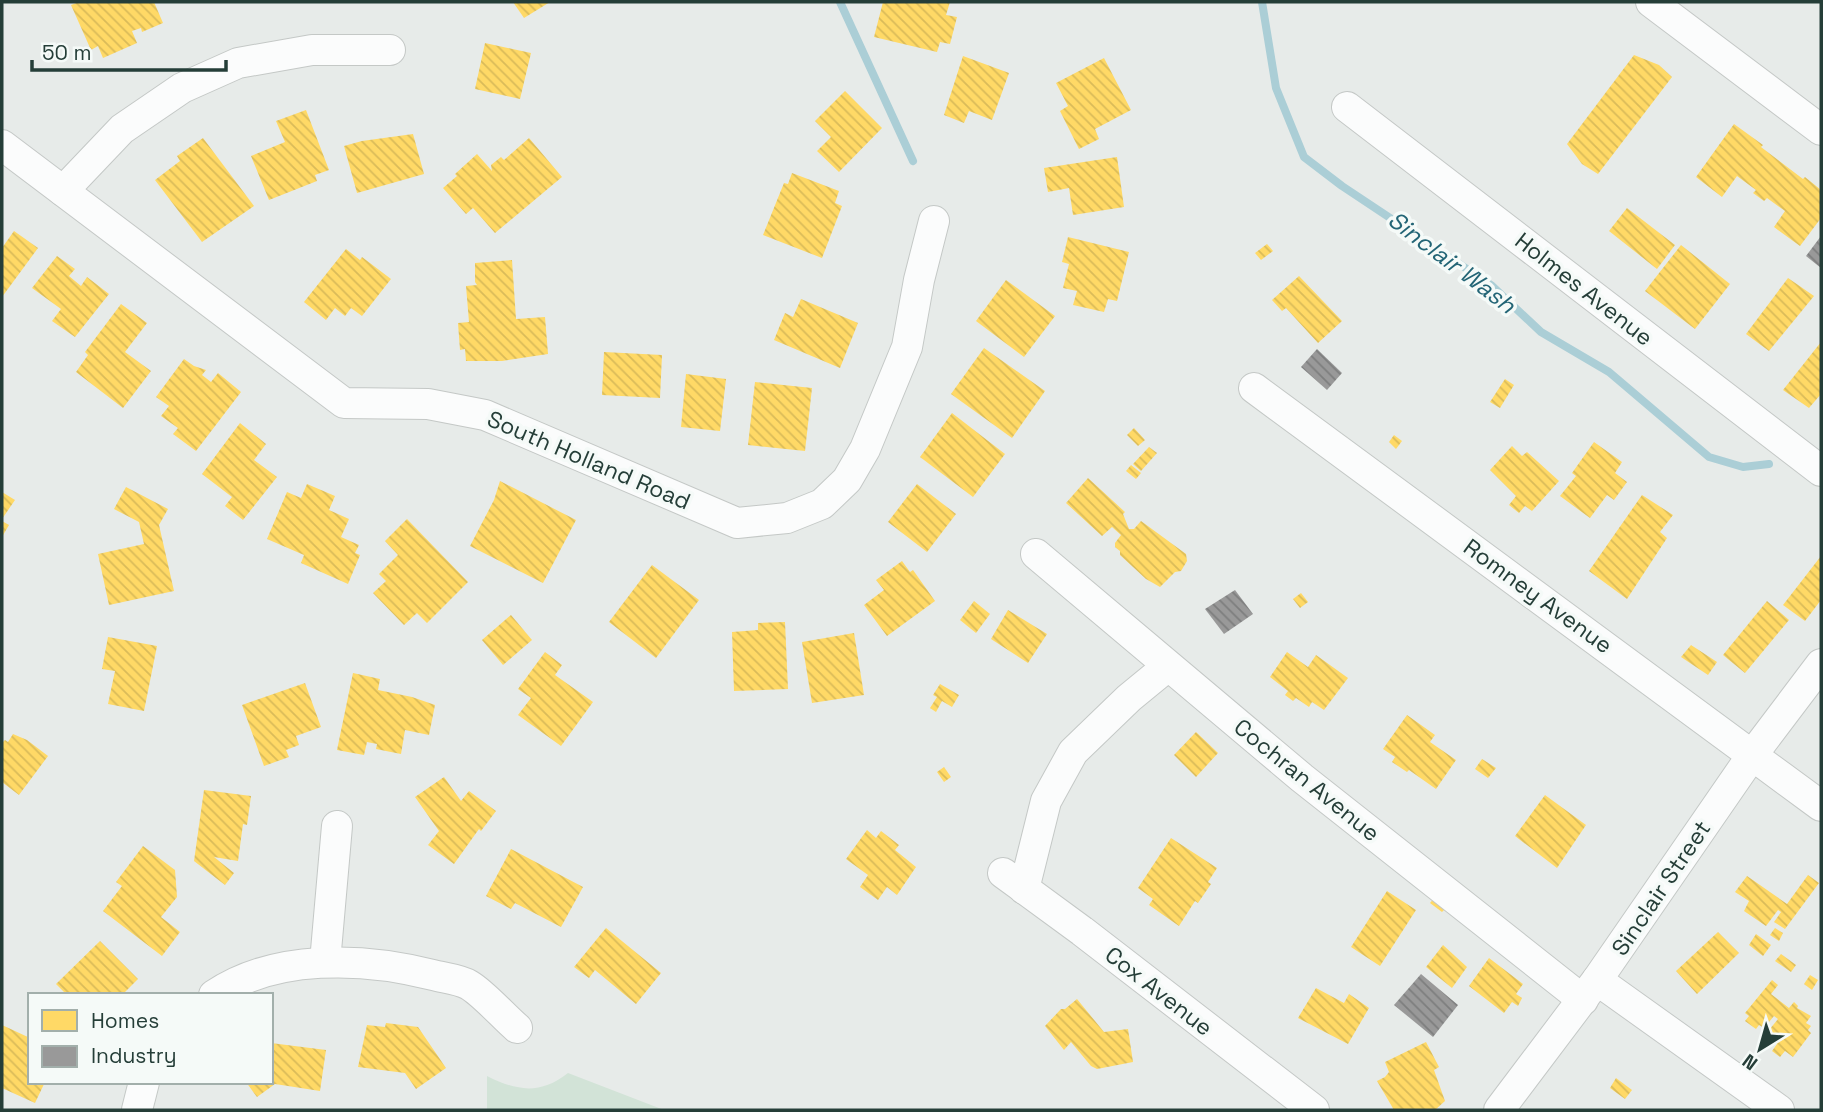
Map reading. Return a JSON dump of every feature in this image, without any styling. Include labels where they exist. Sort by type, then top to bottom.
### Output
[{"type":"street","points":[[1651,2],[1821,130]]},
{"type":"street","points":[[63,191],[122,129],[182,88],[238,63],[313,50],[390,50]]},
{"type":"street","name":"Holmes Avenue","points":[[1348,107],[1821,471]]},
{"type":"street","name":"South Holland Road","points":[[2,145],[344,403],[428,404],[485,415],[737,523],[788,517],[822,504],[847,480],[865,449],[907,347],[919,280],[934,221]]},
{"type":"street","name":"Romney Avenue","points":[[1254,388],[1821,806]]},
{"type":"street","name":"Cochran Avenue","points":[[1036,554],[1302,779],[1590,990],[1779,1110]]},
{"type":"street","name":"Sinclair Street","points":[[1499,1110],[1590,990],[1752,754],[1821,664]]},
{"type":"street","name":"Cox Avenue","points":[[1168,666],[1129,698],[1073,752],[1046,801],[1013,881],[1314,1110]]},
{"type":"street","points":[[325,962],[337,826]]},
{"type":"street","points":[[217,993],[226,986],[262,971],[325,962],[404,967],[469,985],[517,1028]]},
{"type":"street","points":[[137,1110],[144,1084]]},
{"type":"green space","points":[[568,1073],[664,1110],[487,1110],[487,1076],[508,1085],[538,1088]]},
{"type":"building: Homes","points":[[79,2],[154,2],[163,23],[142,32],[141,28],[132,31],[137,43],[103,58],[98,46],[91,50],[71,5]]},
{"type":"building: Homes","points":[[513,2],[550,2],[524,18]]},
{"type":"building: Homes","points":[[883,2],[950,2],[946,15],[957,17],[950,44],[940,42],[937,52],[874,37]]},
{"type":"building: Homes","points":[[485,43],[531,53],[520,99],[475,89]]},
{"type":"building: Homes","points":[[1634,55],[1659,65],[1672,77],[1598,174],[1582,164],[1567,144]]},
{"type":"building: Homes","points":[[963,56],[1009,73],[992,120],[969,111],[964,123],[944,115]]},
{"type":"building: Homes","points":[[1104,58],[1131,110],[1095,129],[1099,139],[1079,149],[1060,111],[1068,106],[1056,83]]},
{"type":"building: Homes","points":[[845,91],[882,128],[839,172],[817,151],[831,137],[815,121]]},
{"type":"building: Homes","points":[[306,110],[329,170],[315,175],[317,181],[269,200],[251,156],[285,142],[276,121]]},
{"type":"building: Homes","points":[[1734,124],[1803,179],[1805,177],[1821,190],[1821,218],[1800,246],[1774,227],[1785,211],[1767,198],[1764,201],[1753,193],[1756,190],[1737,176],[1722,197],[1696,177]]},
{"type":"building: Homes","points":[[413,134],[424,174],[357,193],[344,146]]},
{"type":"building: Homes","points":[[203,138],[254,206],[202,242],[155,180],[180,161],[177,156]]},
{"type":"building: Homes","points":[[529,138],[562,177],[495,233],[473,208],[466,214],[443,188],[477,154],[492,171],[491,165],[501,157],[504,160]]},
{"type":"building: Homes","points":[[1117,157],[1124,207],[1073,215],[1069,188],[1048,192],[1044,168]]},
{"type":"building: Homes","points":[[792,173],[839,191],[835,203],[842,206],[822,258],[763,235],[784,183],[788,184]]},
{"type":"building: Homes","points":[[1627,208],[1675,245],[1657,269],[1609,231]]},
{"type":"building: Homes","points":[[14,231],[38,248],[2,297],[2,248]]},
{"type":"building: Homes","points":[[1068,237],[1129,252],[1117,301],[1108,299],[1104,312],[1073,305],[1077,291],[1063,288],[1069,264],[1062,262]]},
{"type":"building: Homes","points":[[1267,244],[1273,251],[1261,260],[1255,253]]},
{"type":"building: Homes","points":[[1681,245],[1730,284],[1695,329],[1645,291]]},
{"type":"building: Homes","points":[[346,249],[360,260],[362,257],[391,279],[362,316],[351,308],[345,316],[335,308],[326,320],[304,302]]},
{"type":"building: Homes","points":[[57,256],[75,269],[69,276],[81,286],[87,277],[109,294],[75,337],[52,321],[61,309],[32,288]]},
{"type":"building: Homes","points":[[512,260],[516,319],[545,317],[548,354],[502,361],[466,361],[465,349],[460,350],[458,323],[469,322],[466,286],[477,285],[475,263]]},
{"type":"building: Homes","points":[[1299,276],[1342,321],[1318,343],[1286,308],[1282,311],[1272,300]]},
{"type":"building: Homes","points":[[1788,278],[1814,296],[1769,351],[1746,334]]},
{"type":"building: Homes","points":[[1006,280],[1055,316],[1024,357],[976,321]]},
{"type":"building: Homes","points":[[801,299],[858,323],[840,368],[774,340],[785,313],[793,317]]},
{"type":"building: Homes","points":[[121,304],[147,323],[125,352],[151,371],[123,408],[76,372],[88,355],[85,352]]},
{"type":"building: Homes","points":[[1821,342],[1821,394],[1809,408],[1783,390]]},
{"type":"building: Homes","points":[[984,348],[1045,391],[1012,438],[951,394]]},
{"type":"building: Homes","points":[[604,352],[662,355],[660,398],[602,395]]},
{"type":"building: Homes","points":[[184,359],[206,370],[202,375],[211,382],[218,373],[241,392],[196,451],[173,434],[178,428],[161,416],[169,406],[156,397]]},
{"type":"building: Homes","points":[[686,374],[726,379],[720,431],[681,427]]},
{"type":"building: Homes","points":[[1505,379],[1514,385],[1500,408],[1490,402]]},
{"type":"building: Homes","points":[[755,382],[812,388],[805,451],[748,445]]},
{"type":"building: Homes","points":[[952,413],[1005,454],[973,497],[920,457]]},
{"type":"building: Homes","points":[[240,423],[266,444],[254,460],[277,477],[243,520],[225,506],[232,497],[202,474]]},
{"type":"building: Homes","points":[[1134,428],[1145,440],[1138,446],[1127,435]]},
{"type":"building: Homes","points":[[1394,435],[1402,441],[1396,449],[1389,442]]},
{"type":"building: Homes","points":[[1594,442],[1622,462],[1615,473],[1627,482],[1614,500],[1607,495],[1590,518],[1560,496],[1576,476],[1572,473]]},
{"type":"building: Homes","points":[[1512,446],[1522,456],[1527,452],[1559,481],[1532,511],[1525,506],[1519,513],[1509,505],[1516,496],[1490,470]]},
{"type":"building: Homes","points":[[1149,447],[1157,453],[1141,471],[1133,464]]},
{"type":"building: Homes","points":[[1131,465],[1141,473],[1136,479],[1126,471]]},
{"type":"building: Homes","points":[[1088,478],[1125,512],[1123,514],[1129,529],[1134,529],[1141,521],[1186,554],[1187,561],[1181,571],[1175,572],[1160,587],[1146,579],[1115,547],[1121,535],[1112,527],[1102,536],[1066,503]]},
{"type":"building: Homes","points":[[500,481],[576,520],[543,583],[470,546],[494,500]]},
{"type":"building: Homes","points":[[307,484],[335,496],[329,510],[349,519],[341,537],[359,545],[355,553],[360,555],[348,584],[301,563],[304,555],[267,539],[287,492],[301,498]]},
{"type":"building: Homes","points":[[917,484],[956,514],[927,552],[888,522]]},
{"type":"building: Homes","points":[[126,487],[168,509],[159,525],[174,591],[109,605],[98,554],[144,544],[139,522],[114,509]]},
{"type":"building: Homes","points":[[2,492],[15,500],[2,519]]},
{"type":"building: Homes","points":[[1642,495],[1673,515],[1660,532],[1667,538],[1627,599],[1589,571]]},
{"type":"building: Homes","points":[[407,519],[468,582],[427,623],[417,613],[404,625],[373,593],[386,581],[379,574],[398,555],[385,541]]},
{"type":"building: Homes","points":[[2,521],[9,525],[2,537]]},
{"type":"building: Homes","points":[[1821,556],[1821,600],[1805,621],[1783,605]]},
{"type":"building: Homes","points":[[902,561],[910,572],[913,570],[935,601],[887,636],[864,605],[884,590],[876,580]]},
{"type":"building: Homes","points":[[652,565],[699,600],[656,658],[609,622]]},
{"type":"building: Homes","points":[[1301,593],[1308,602],[1300,608],[1293,599]]},
{"type":"building: Homes","points":[[974,601],[990,614],[976,633],[960,620]]},
{"type":"building: Homes","points":[[1767,601],[1789,620],[1745,673],[1723,655]]},
{"type":"building: Homes","points":[[1008,610],[1047,634],[1028,663],[991,639]]},
{"type":"building: Homes","points":[[511,615],[532,640],[503,665],[482,640]]},
{"type":"building: Homes","points":[[785,622],[788,689],[734,691],[732,632],[758,630],[758,623]]},
{"type":"building: Homes","points":[[854,633],[864,695],[812,703],[802,642]]},
{"type":"building: Homes","points":[[108,637],[157,646],[144,711],[108,704],[115,671],[102,669]]},
{"type":"building: Homes","points":[[1691,645],[1717,662],[1708,675],[1681,657]]},
{"type":"building: Homes","points":[[545,652],[562,665],[555,675],[593,702],[561,746],[518,715],[531,698],[518,689]]},
{"type":"building: Homes","points":[[1287,652],[1308,667],[1316,655],[1348,678],[1324,710],[1312,702],[1309,707],[1296,698],[1293,701],[1285,695],[1288,691],[1270,677]]},
{"type":"building: Homes","points":[[353,673],[380,679],[378,690],[435,705],[429,735],[405,730],[401,754],[376,749],[377,744],[367,742],[364,755],[337,750]]},
{"type":"building: Homes","points":[[305,683],[321,727],[296,736],[299,745],[286,750],[289,757],[264,766],[242,705]]},
{"type":"building: Homes","points":[[940,684],[959,695],[952,707],[942,701],[936,712],[930,708],[937,697],[933,695]]},
{"type":"building: Homes","points":[[1407,715],[1435,735],[1430,742],[1456,760],[1436,789],[1392,762],[1395,757],[1383,749]]},
{"type":"building: Homes","points":[[1196,732],[1218,753],[1196,777],[1174,755]]},
{"type":"building: Homes","points":[[13,734],[27,740],[48,756],[19,795],[2,782],[2,743],[5,740],[8,742]]},
{"type":"building: Homes","points":[[1482,759],[1496,768],[1488,778],[1475,769]]},
{"type":"building: Homes","points":[[944,767],[951,777],[944,782],[937,772]]},
{"type":"building: Homes","points":[[444,777],[461,801],[469,791],[496,811],[481,831],[479,829],[454,864],[428,845],[439,831],[415,797]]},
{"type":"building: Homes","points":[[204,790],[251,796],[247,825],[243,824],[238,861],[214,857],[234,873],[225,885],[194,861]]},
{"type":"building: Homes","points":[[1545,795],[1586,825],[1557,868],[1515,836]]},
{"type":"building: Homes","points":[[867,830],[876,838],[881,831],[899,845],[895,850],[916,867],[897,895],[887,887],[878,900],[860,887],[868,875],[846,859]]},
{"type":"building: Homes","points":[[1171,838],[1217,868],[1208,882],[1211,884],[1198,903],[1195,901],[1179,926],[1149,905],[1153,899],[1138,888]]},
{"type":"building: Homes","points":[[143,846],[175,870],[177,897],[161,917],[180,932],[162,956],[103,911],[122,886],[116,882]]},
{"type":"building: Homes","points":[[511,849],[583,887],[561,927],[515,903],[511,909],[486,896]]},
{"type":"building: Homes","points":[[1808,875],[1819,883],[1785,929],[1774,922],[1781,912],[1778,910],[1766,926],[1744,911],[1749,901],[1735,892],[1747,876],[1787,904]]},
{"type":"building: Homes","points":[[1387,891],[1416,910],[1380,966],[1351,947]]},
{"type":"building: Homes","points":[[1435,897],[1447,907],[1442,912],[1430,903]]},
{"type":"building: Homes","points":[[606,928],[661,973],[636,1004],[595,970],[589,978],[574,967]]},
{"type":"building: Homes","points":[[1775,928],[1783,933],[1779,941],[1770,935]]},
{"type":"building: Homes","points":[[1718,932],[1739,953],[1697,994],[1676,971]]},
{"type":"building: Homes","points":[[1756,934],[1771,945],[1763,956],[1749,945]]},
{"type":"building: Homes","points":[[100,941],[138,979],[124,993],[65,993],[56,984]]},
{"type":"building: Homes","points":[[1443,945],[1467,967],[1452,988],[1426,967]]},
{"type":"building: Homes","points":[[1781,954],[1796,965],[1791,972],[1775,961]]},
{"type":"building: Homes","points":[[1489,958],[1523,984],[1516,994],[1522,998],[1518,1006],[1512,1002],[1504,1013],[1469,986]]},
{"type":"building: Homes","points":[[1810,975],[1818,980],[1812,990],[1804,984]]},
{"type":"building: Homes","points":[[1772,980],[1778,985],[1771,994],[1789,1008],[1794,1002],[1797,1008],[1811,1016],[1806,1023],[1811,1026],[1808,1030],[1811,1033],[1793,1057],[1785,1051],[1780,1057],[1772,1051],[1777,1044],[1765,1035],[1778,1019],[1774,1016],[1764,1028],[1759,1025],[1756,1029],[1745,1021],[1749,1016],[1745,1013]]},
{"type":"building: Homes","points":[[1316,988],[1344,1003],[1349,994],[1369,1008],[1348,1044],[1298,1018]]},
{"type":"building: Homes","points":[[1077,999],[1104,1032],[1128,1029],[1133,1062],[1097,1069],[1091,1066],[1071,1042],[1064,1050],[1045,1026],[1061,1009],[1065,1009]]},
{"type":"building: Homes","points":[[386,1023],[418,1027],[446,1068],[416,1089],[405,1073],[358,1067],[367,1025],[385,1027]]},
{"type":"building: Homes","points":[[2,1025],[28,1037],[28,1084],[44,1084],[35,1103],[2,1088]]},
{"type":"building: Homes","points":[[1426,1042],[1439,1067],[1434,1070],[1445,1101],[1435,1110],[1394,1110],[1377,1081],[1389,1072],[1385,1062]]},
{"type":"building: Homes","points":[[273,1043],[326,1050],[320,1091],[275,1084],[257,1097],[247,1084],[273,1084]]},
{"type":"building: Homes","points":[[1616,1078],[1632,1090],[1625,1099],[1610,1088]]},
{"type":"building: Industry","points":[[1821,236],[1821,268],[1806,256]]},
{"type":"building: Industry","points":[[1317,349],[1342,373],[1327,390],[1301,367]]},
{"type":"building: Industry","points":[[1235,590],[1253,614],[1224,634],[1205,609]]},
{"type":"building: Industry","points":[[1421,974],[1458,1005],[1433,1037],[1394,1005]]},
{"type":"waterway","points":[[840,2],[913,161]]},
{"type":"waterway","name":"Sinclair Wash","points":[[1262,2],[1276,88],[1304,157],[1342,186],[1491,285],[1541,332],[1609,372],[1709,457],[1743,467],[1769,464]]}]
